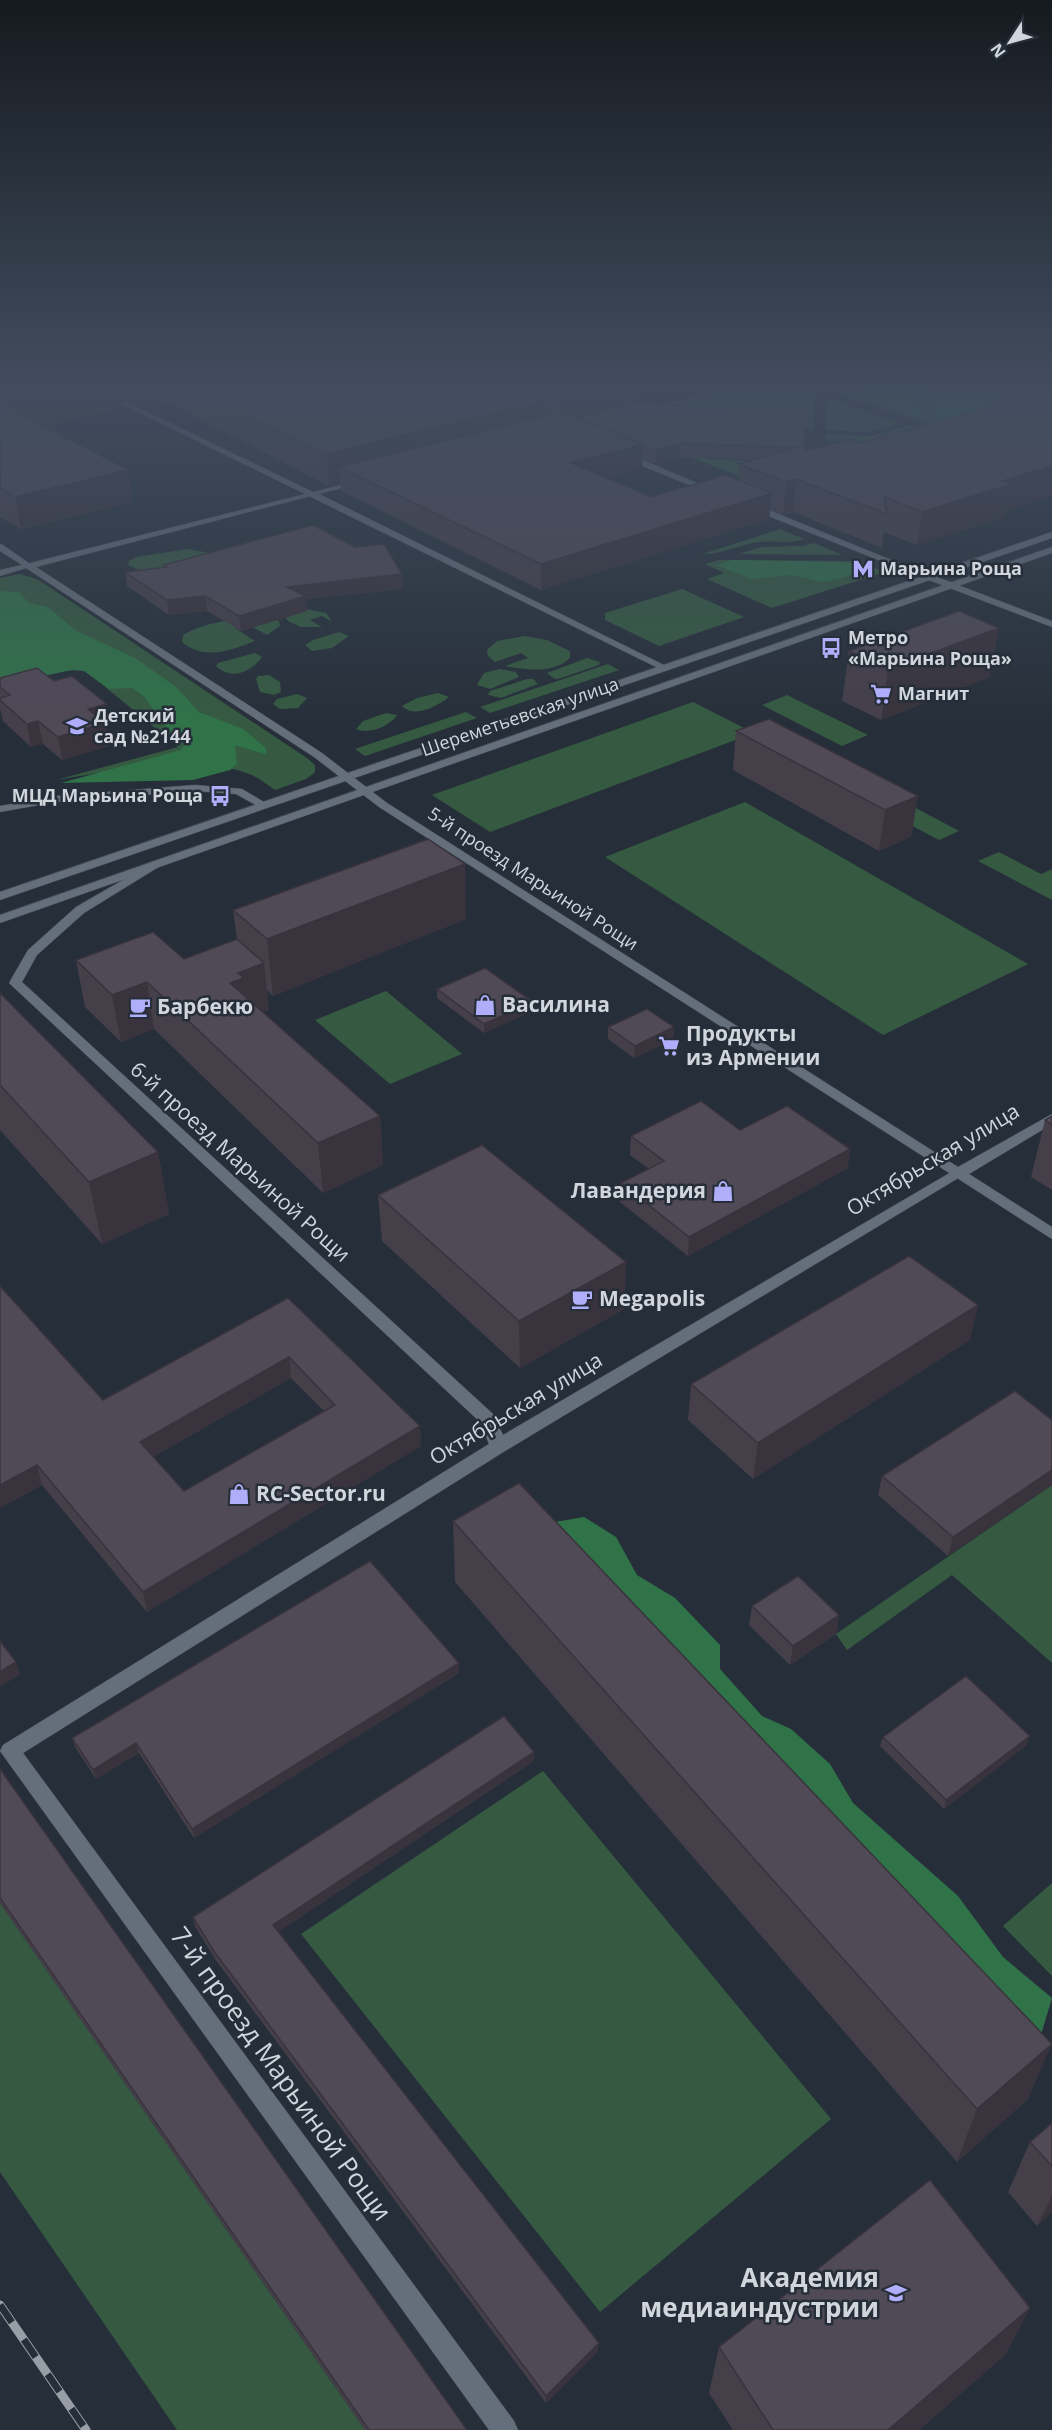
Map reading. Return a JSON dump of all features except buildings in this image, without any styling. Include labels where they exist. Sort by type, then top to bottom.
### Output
[{"type":"street","points":[[0,573],[291,499]]},
{"type":"street","points":[[323,499],[665,668]]},
{"type":"street","points":[[747,505],[929,578],[1052,624]]},
{"type":"street","name":"Шереметьевская улица","points":[[0,896],[1052,535]]},
{"type":"street","name":"5-й проезд Марьиной Рощи","points":[[0,547],[318,755],[363,791],[1052,1234]]},
{"type":"street","name":"Шереметьевская улица","points":[[0,919],[1052,550]]},
{"type":"street","points":[[0,809],[56,799],[195,788],[238,791],[263,806]]},
{"type":"street","name":"6-й проезд Марьиной Рощи","points":[[156,864],[80,910],[32,953],[15,983],[487,1418],[499,1446]]},
{"type":"street","name":"Октябрьская улица","points":[[10,1751],[499,1446],[1052,1118]]},
{"type":"street","name":"7-й проезд Марьиной Рощи","points":[[10,1751],[506,2430]]},
{"type":"green space","points":[[780,529],[804,539],[791,542],[759,542],[722,552],[702,554]]},
{"type":"green space","points":[[814,543],[843,555],[739,554],[761,547],[802,546]]},
{"type":"green space","points":[[188,549],[215,554],[218,561],[141,571],[128,565],[129,561],[136,557]]},
{"type":"green space","points":[[719,560],[857,561],[885,572],[772,608],[707,579],[724,573],[705,564]]},
{"type":"green space","points":[[732,560],[841,562],[857,564],[865,569],[823,582],[792,575],[752,579],[716,565]]},
{"type":"green space","points":[[19,574],[37,579],[307,758],[315,765],[315,772],[306,779],[275,790],[252,775],[229,768],[205,765],[180,764],[129,768],[56,780],[178,747],[75,662],[0,683],[0,578]]},
{"type":"green space","points":[[682,589],[744,617],[659,646],[605,620],[605,613]]},
{"type":"green space","points":[[0,591],[19,592],[29,603],[48,607],[75,630],[135,658],[176,687],[199,712],[243,729],[266,748],[266,754],[235,746],[237,764],[230,770],[193,780],[61,783],[181,750],[185,744],[163,724],[145,697],[132,688],[109,689],[84,671],[72,670],[0,685]]},
{"type":"green space","points":[[300,608],[326,613],[332,622],[322,616],[310,620],[322,627],[301,627],[288,621],[285,616]]},
{"type":"green space","points":[[273,618],[279,621],[280,626],[267,635],[247,624],[235,628],[255,641],[237,648],[218,652],[199,651],[182,642],[183,635],[215,623]]},
{"type":"green space","points":[[339,632],[349,636],[332,648],[312,651],[305,645],[313,640]]},
{"type":"green space","points":[[525,636],[547,640],[570,651],[570,658],[556,667],[539,670],[505,666],[528,658],[521,653],[495,662],[488,656],[487,650],[497,641]]},
{"type":"green space","points":[[255,653],[262,657],[252,667],[241,673],[228,673],[216,666],[218,663]]},
{"type":"green space","points":[[587,658],[600,662],[599,665],[555,679],[547,673]]},
{"type":"green space","points":[[608,664],[619,670],[490,713],[480,707]]},
{"type":"green space","points":[[500,669],[516,672],[519,677],[490,689],[477,685],[484,673]]},
{"type":"green space","points":[[269,675],[280,682],[281,692],[274,695],[260,692],[256,679],[258,676]]},
{"type":"green space","points":[[533,679],[538,684],[501,698],[488,695],[490,691]]},
{"type":"green space","points":[[438,693],[449,697],[426,710],[407,710],[402,706],[417,698]]},
{"type":"green space","points":[[297,694],[307,698],[298,708],[280,709],[273,704],[277,699]]},
{"type":"green space","points":[[787,695],[868,735],[842,746],[762,705]]},
{"type":"green space","points":[[693,702],[754,733],[490,832],[432,795]]},
{"type":"green space","points":[[466,712],[477,718],[365,756],[355,749]]},
{"type":"green space","points":[[386,713],[397,715],[389,723],[379,728],[367,731],[356,729],[363,721]]},
{"type":"green space","points":[[784,738],[959,831],[939,840],[763,747]]},
{"type":"green space","points":[[745,802],[1028,964],[883,1035],[605,857]]},
{"type":"green space","points":[[999,852],[1041,874],[1052,869],[1052,900],[978,861]]},
{"type":"green space","points":[[386,991],[462,1054],[390,1084],[315,1020]]},
{"type":"green space","points":[[1052,1485],[1052,1663],[952,1575],[847,1650],[836,1634]]},
{"type":"green space","points":[[584,1517],[616,1537],[637,1575],[675,1598],[720,1645],[720,1669],[762,1716],[791,1729],[830,1764],[853,1803],[958,1896],[1003,1957],[1052,1998],[1040,2038],[555,1522]]},
{"type":"green space","points":[[543,1771],[831,2119],[600,2312],[301,1934]]},
{"type":"green space","points":[[1052,1883],[1052,1976],[1003,1926]]},
{"type":"green space","points":[[0,1903],[365,2430],[177,2430],[0,2172]]},
{"type":"railway","points":[[0,2305],[86,2430]]},
{"type":"place","name":"Марьина Роща","points":[[863,569]]},
{"type":"place","name":"Метро «Марьина Роща»","points":[[831,648]]},
{"type":"place","name":"Магнит","points":[[881,694]]},
{"type":"place","name":"Детский сад №2144","points":[[77,726]]},
{"type":"place","name":"МЦД Марьина Роща","points":[[220,796]]},
{"type":"place","name":"Василина","points":[[485,1005]]},
{"type":"place","name":"Барбекю","points":[[140,1007]]},
{"type":"place","name":"Продукты из Армении","points":[[669,1046]]},
{"type":"place","name":"Лавандерия","points":[[723,1191]]},
{"type":"place","name":"Megapolis","points":[[582,1299]]},
{"type":"place","name":"RC-Sector.ru","points":[[239,1494]]},
{"type":"place","name":"Академия медиаиндустрии","points":[[896,2293]]}]
